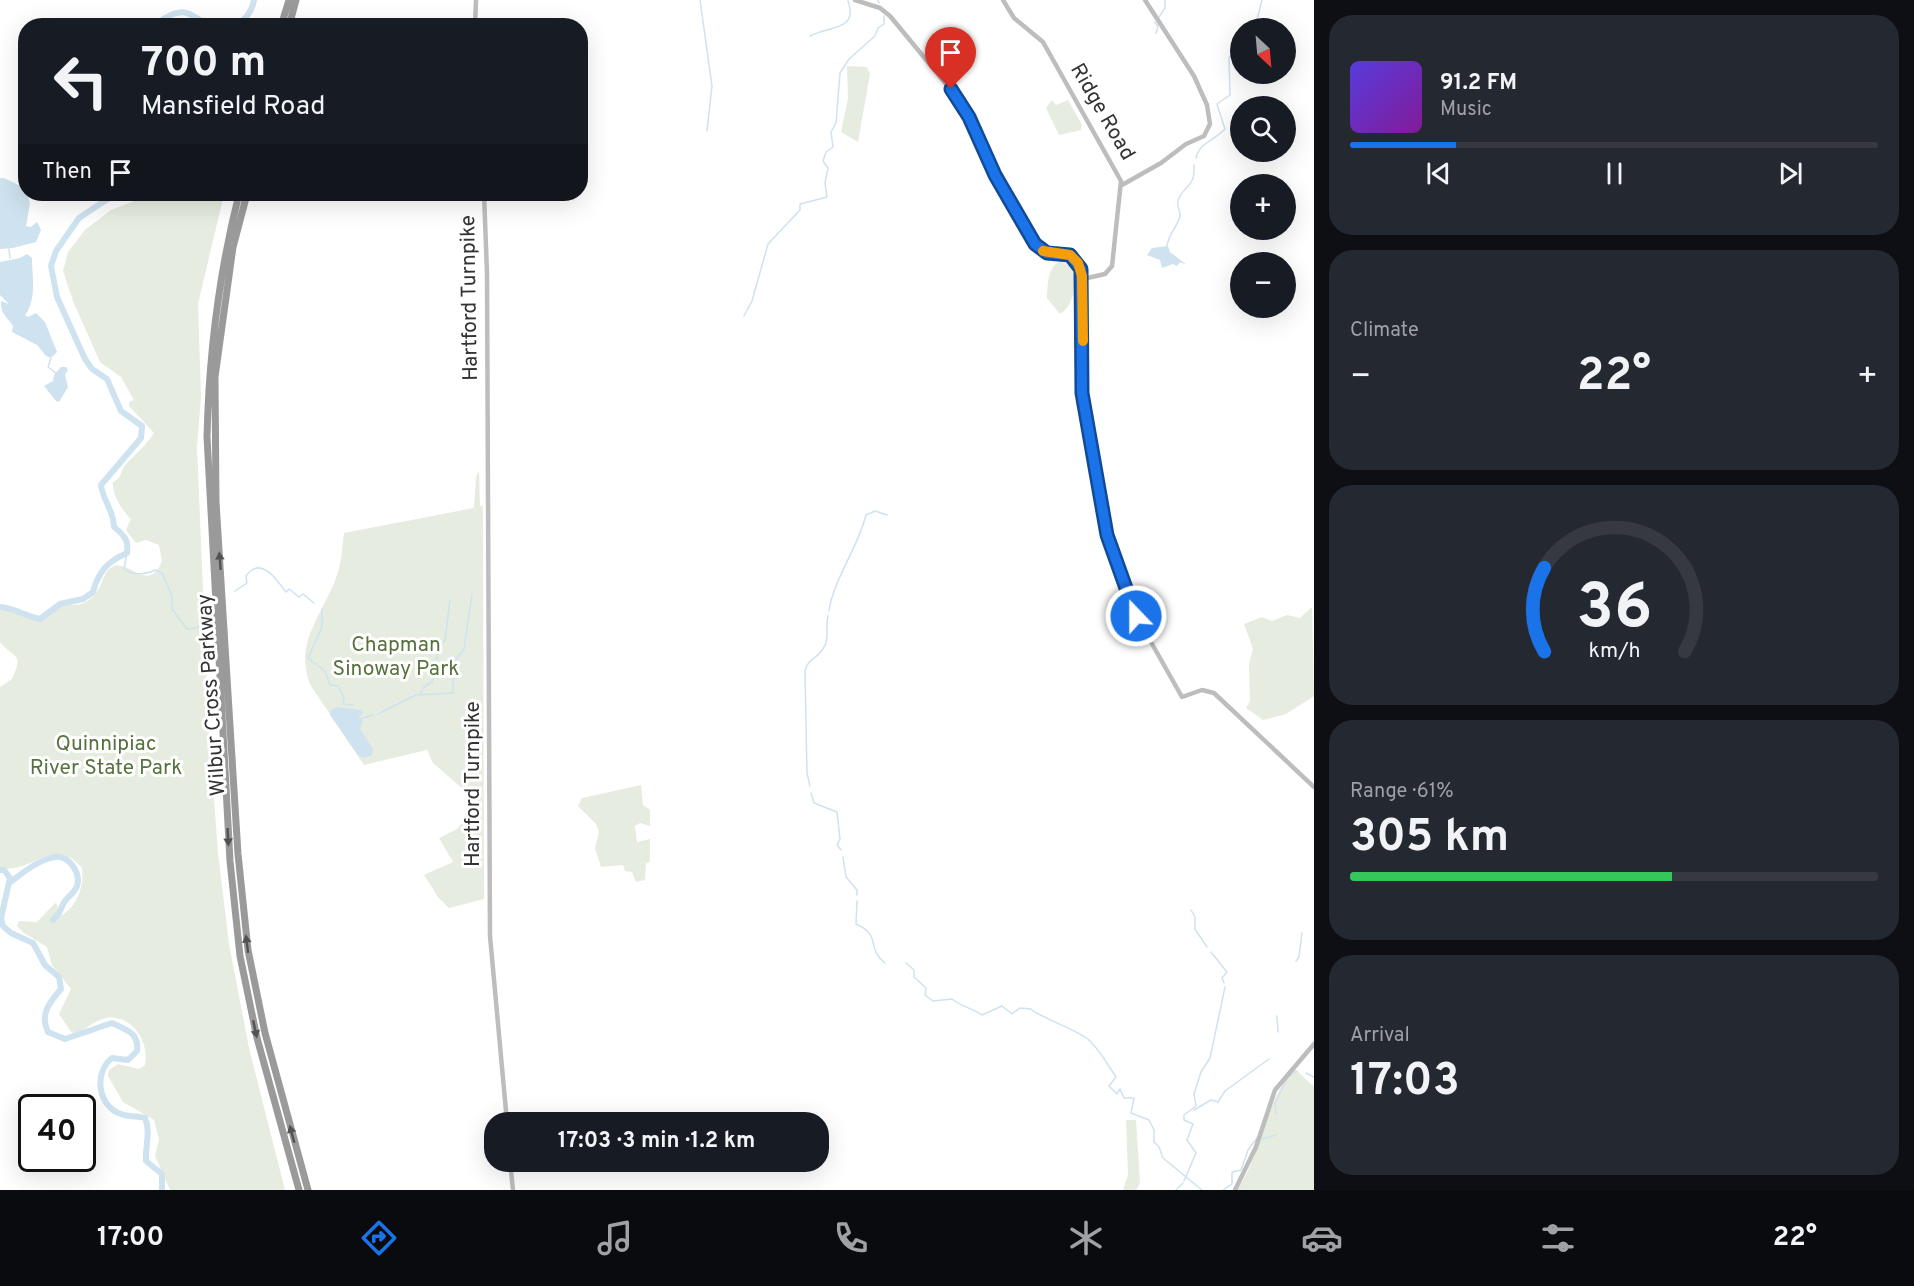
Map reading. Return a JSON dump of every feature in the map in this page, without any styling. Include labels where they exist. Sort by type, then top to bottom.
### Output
[{"type":"highway","points":[[283,18],[289,0]]},
{"type":"highway","points":[[291,18],[296,0]]},
{"type":"highway","name":"Wilbur Cross Parkway","points":[[237,201],[226,247],[210,364],[207,437],[229,849],[240,956],[257,1038],[299,1190]]},
{"type":"highway","name":"Wilbur Cross Parkway","points":[[245,201],[233,247],[215,377],[216,502],[238,854],[248,950],[265,1033],[308,1190]]},
{"type":"street","points":[[476,0],[476,18]]},
{"type":"street","points":[[855,0],[880,8],[903,29],[961,102],[995,175],[1035,244],[1047,253],[1075,258],[1081,269],[1083,279],[1082,393],[1107,535],[1134,612],[1182,697],[1202,690],[1214,693],[1314,787]]},
{"type":"street","name":"Ridge Road","points":[[1003,0],[1014,18],[1043,42],[1122,185],[1112,266],[1105,274],[1083,279]]},
{"type":"street","points":[[1122,185],[1161,163],[1186,144],[1204,136],[1210,124],[1207,105],[1194,76],[1144,0]]},
{"type":"street","name":"Hartford Turnpike","points":[[484,201],[487,273],[490,936],[506,1112]]},
{"type":"street","points":[[1234,1190],[1256,1147],[1275,1090],[1314,1044]]},
{"type":"street","points":[[511,1172],[513,1190]]},
{"type":"green space","points":[[847,66],[867,67],[870,74],[858,142],[841,132],[848,98]]},
{"type":"green space","points":[[1052,100],[1056,105],[1068,100],[1082,125],[1081,130],[1059,135],[1046,108]]},
{"type":"green space","name":"Quinnipiac River State Park","points":[[134,201],[222,201],[198,304],[201,396],[197,447],[209,732],[218,853],[229,944],[249,1048],[285,1190],[170,1190],[155,1156],[159,1139],[154,1120],[123,1102],[108,1076],[109,1070],[118,1064],[139,1069],[145,1065],[145,1047],[142,1039],[131,1025],[115,1018],[101,1019],[81,1031],[72,1033],[59,1014],[71,989],[52,965],[47,947],[17,926],[19,921],[37,922],[55,903],[58,906],[55,917],[68,911],[80,891],[82,868],[71,859],[61,855],[51,855],[11,869],[0,868],[0,687],[12,679],[17,660],[0,642],[0,608],[9,608],[28,618],[38,619],[60,606],[86,602],[98,590],[105,574],[112,567],[125,567],[138,573],[151,575],[157,571],[162,561],[159,545],[146,540],[136,543],[126,530],[131,519],[118,502],[113,486],[113,482],[125,466],[154,433],[129,406],[129,402],[134,400],[121,377],[100,362],[73,301],[63,271],[68,252],[85,230],[111,210]]},
{"type":"green space","points":[[1060,261],[1072,267],[1075,286],[1069,305],[1060,314],[1047,298],[1050,272]]},
{"type":"green space","name":"Chapman Sinoway Park","points":[[479,471],[480,506],[483,506],[484,899],[449,908],[438,897],[424,875],[453,862],[439,838],[457,829],[472,810],[463,789],[433,763],[427,750],[364,765],[311,686],[305,656],[312,629],[337,575],[344,533],[474,508],[476,477]]},
{"type":"green space","points":[[1312,607],[1314,696],[1286,714],[1263,720],[1246,708],[1250,701],[1249,664],[1253,649],[1244,624],[1262,617],[1272,621],[1287,615],[1300,618]]},
{"type":"green space","points":[[641,785],[643,805],[650,810],[650,826],[640,823],[635,826],[637,842],[650,839],[650,862],[646,863],[645,880],[636,882],[632,872],[625,871],[623,865],[601,867],[595,848],[599,832],[596,824],[578,806],[582,798]]},
{"type":"green space","points":[[1294,1068],[1313,1086],[1314,1084],[1314,1190],[1237,1190],[1253,1160],[1276,1097]]},
{"type":"green space","points":[[1126,1120],[1136,1120],[1140,1183],[1136,1190],[1123,1190],[1128,1175]]},
{"type":"water","points":[[0,178],[4,178],[18,185],[18,201],[29,201],[26,226],[31,227],[37,222],[41,230],[36,242],[0,249]]},
{"type":"water","points":[[1168,246],[1170,252],[1187,265],[1180,262],[1177,266],[1173,264],[1162,268],[1160,260],[1147,255],[1152,248]]},
{"type":"water","points":[[27,254],[32,258],[33,288],[29,309],[25,315],[28,317],[36,313],[45,322],[57,352],[51,358],[46,356],[37,345],[12,332],[13,326],[2,309],[1,301],[9,304],[0,295],[0,262],[20,258]]},
{"type":"water","points":[[61,367],[66,367],[68,370],[65,375],[68,387],[59,402],[44,386],[53,381],[54,375]]},
{"type":"water","points":[[336,707],[362,710],[363,713],[359,717],[359,720],[363,720],[360,729],[373,749],[372,755],[363,758],[358,755],[330,715],[331,710]]},
{"type":"waterway","points":[[245,18],[254,0]]},
{"type":"waterway","points":[[700,0],[712,86],[707,131]]},
{"type":"waterway","points":[[1159,17],[1165,8],[1165,0]]},
{"type":"waterway","points":[[1258,18],[1262,0]]},
{"type":"waterway","points":[[810,36],[846,23],[850,11],[848,1]]},
{"type":"waterway","points":[[165,18],[183,12],[197,18]]},
{"type":"waterway","points":[[744,316],[752,301],[768,244],[800,210],[800,204],[827,197],[825,183],[828,168],[823,161],[826,152],[833,147],[831,132],[836,123],[840,73],[849,59],[875,36],[878,28],[884,24],[884,16]]},
{"type":"waterway","points":[[1155,22],[1158,27],[1156,33]]},
{"type":"waterway","points":[[1196,158],[1200,149],[1225,129],[1217,104],[1230,95],[1230,57]]},
{"type":"waterway","points":[[1167,246],[1180,216],[1178,201],[1192,182],[1194,165]]},
{"type":"waterway","points":[[0,607],[40,619],[60,604],[83,599],[93,592],[105,568],[127,553],[126,541],[114,527],[101,485],[141,438],[142,426],[121,411],[107,379],[92,369],[85,359],[57,297],[51,266],[56,251],[79,218],[104,201]]},
{"type":"waterway","points":[[9,249],[10,258]]},
{"type":"waterway","points":[[51,358],[48,367],[56,373]]},
{"type":"waterway","points":[[829,611],[835,588],[866,515],[875,511],[887,515]]},
{"type":"waterway","points":[[127,553],[124,569],[139,574],[155,570],[162,573],[172,596],[172,609],[187,629],[196,628],[209,619],[207,615],[211,607]]},
{"type":"waterway","points":[[235,591],[247,583],[246,576],[257,568],[273,576],[286,592],[289,589],[299,597],[303,594],[314,603]]},
{"type":"waterway","points":[[378,714],[416,695],[453,693],[454,662],[464,649],[472,594]]},
{"type":"waterway","points":[[420,694],[424,687],[432,682],[439,648],[445,640],[450,600]]},
{"type":"waterway","points":[[322,609],[322,627],[308,658],[325,671],[330,685],[338,686],[344,698],[343,704],[353,705]]},
{"type":"waterway","points":[[810,786],[807,773],[805,671],[808,663],[821,652],[825,645],[828,616]]},
{"type":"waterway","points":[[357,720],[373,715]]},
{"type":"waterway","points":[[811,793],[814,803],[837,812],[840,839],[837,845],[841,850]]},
{"type":"waterway","points":[[9,883],[42,861],[60,857],[69,862],[77,876],[77,886],[53,920]]},
{"type":"waterway","points":[[843,857],[846,877],[857,890],[857,895]]},
{"type":"waterway","points":[[0,870],[4,870],[10,878],[1,918],[3,926],[11,933],[33,943],[45,965],[59,977],[61,989],[45,1014],[48,1032],[65,1039],[112,1023],[134,1036],[137,1051],[128,1060],[112,1058],[106,1064],[102,1072],[101,1088],[107,1104],[113,1110],[124,1115],[145,1118],[148,1134],[146,1161],[162,1174],[162,1190]]},
{"type":"waterway","points":[[857,901],[856,924],[864,928],[872,937],[876,953],[885,963]]},
{"type":"waterway","points":[[1191,910],[1195,917],[1195,929],[1207,947]]},
{"type":"waterway","points":[[1296,961],[1299,957],[1302,933]]},
{"type":"waterway","points":[[1211,952],[1227,972],[1222,978],[1224,983]]},
{"type":"waterway","points":[[906,963],[914,970],[914,977],[926,988],[925,995],[933,1001],[952,999],[982,1015],[1002,1006],[1012,1014],[1020,1008],[1031,1009],[1088,1039],[1100,1052],[1116,1077],[1109,1086],[1117,1094],[1120,1089],[1124,1098],[1134,1098],[1131,1113],[1149,1120],[1154,1130],[1154,1142],[1159,1147],[1163,1158],[1202,1190]]},
{"type":"waterway","points":[[1184,1181],[1196,1153],[1187,1140],[1193,1124],[1184,1120],[1184,1115],[1196,1106],[1194,1094],[1201,1072],[1210,1058],[1225,987]]},
{"type":"waterway","points":[[1277,1016],[1278,1032]]},
{"type":"waterway","points":[[1194,1110],[1211,1100],[1218,1102],[1225,1091],[1269,1059]]},
{"type":"waterway","points":[[1290,1076],[1297,1071]]},
{"type":"waterway","points":[[1306,1073],[1314,1077]]},
{"type":"waterway","points":[[1276,1114],[1275,1103],[1287,1079]]},
{"type":"waterway","points":[[1262,1139],[1276,1135]]},
{"type":"waterway","points":[[1223,1190],[1232,1184],[1232,1172],[1241,1170],[1248,1150],[1257,1138]]},
{"type":"waterway","points":[[1176,1190],[1183,1183]]},
{"type":"slow traffic","points":[[1043,251],[1070,255],[1077,260],[1081,269],[1083,341]]},
{"type":"route","points":[[951,89],[961,102],[985,156],[1035,244],[1047,253],[1070,255],[1077,260],[1081,269],[1083,279],[1082,393],[1107,535],[1125,591],[1136,616]]}]
